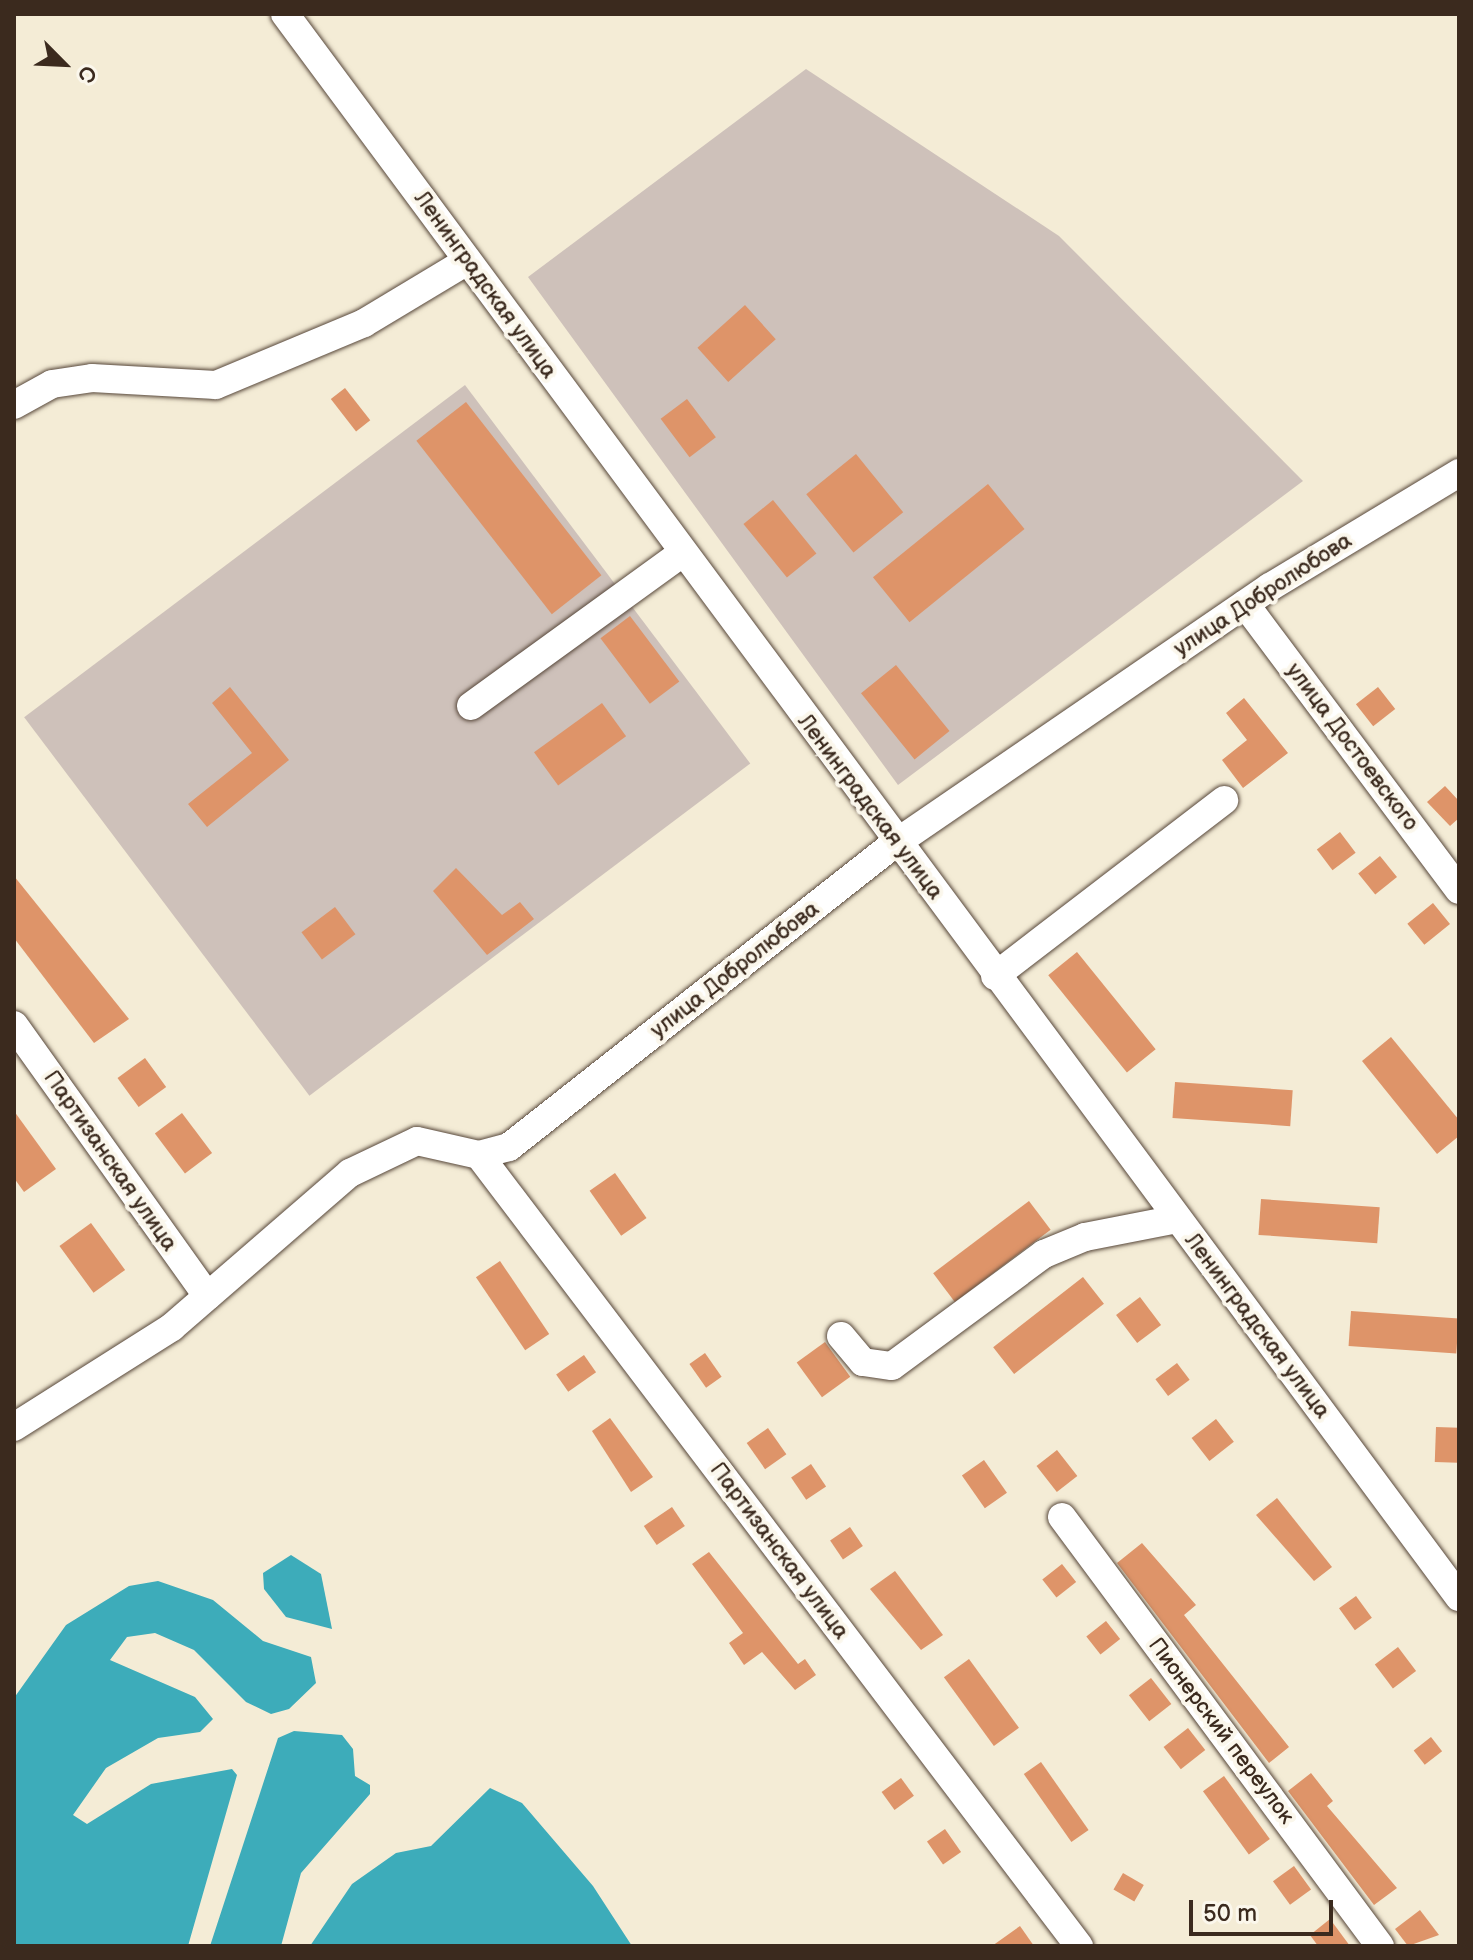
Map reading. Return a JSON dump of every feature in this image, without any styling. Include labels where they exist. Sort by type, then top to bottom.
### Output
[{"type":"street","name":"Ленинградская улица","points":[[285,14],[896,843],[1459,1597]]},
{"type":"street","points":[[14,405],[52,384],[92,378],[216,385],[364,323],[467,261]]},
{"type":"street","name":"улица Добролюбова","points":[[479,1155],[509,1147],[896,843],[1245,604],[1459,473]]},
{"type":"street","points":[[471,706],[682,553]]},
{"type":"street","name":"улица Достоевского","points":[[1245,604],[1459,890]]},
{"type":"street","points":[[995,976],[1224,800]]},
{"type":"street","name":"Партизанская улица","points":[[14,1025],[207,1296]]},
{"type":"street","points":[[14,1427],[172,1327],[350,1173],[417,1141],[479,1155]]},
{"type":"street","name":"Партизанская улица","points":[[479,1155],[1079,1946]]},
{"type":"street","points":[[841,1336],[863,1362],[892,1366],[1044,1254],[1085,1237],[1177,1219]]},
{"type":"street","name":"Пионерский переулок","points":[[1062,1517],[1380,1946]]},
{"type":"shaded area","points":[[806,69],[1059,236],[1303,481],[898,785],[528,277]]},
{"type":"shaded area","points":[[465,385],[750,764],[309,1096],[24,717]]},
{"type":"water","points":[[291,1555],[321,1574],[332,1629],[286,1617],[264,1589],[263,1573]]},
{"type":"water","points":[[158,1581],[213,1600],[263,1641],[311,1657],[316,1683],[289,1709],[271,1714],[246,1702],[194,1650],[155,1633],[127,1637],[110,1660],[195,1697],[213,1719],[200,1732],[158,1738],[106,1768],[73,1815],[87,1824],[151,1784],[232,1769],[237,1775],[188,1946],[14,1946],[14,1698],[66,1625],[129,1586]]},
{"type":"water","points":[[294,1731],[342,1735],[353,1749],[355,1776],[370,1785],[370,1794],[301,1873],[281,1946],[210,1946],[278,1738]]},
{"type":"water","points":[[490,1788],[522,1803],[593,1886],[632,1946],[310,1946],[352,1884],[396,1853],[431,1846]]},
{"type":"building","points":[[745,305],[776,339],[728,382],[697,348]]},
{"type":"building","points":[[345,388],[370,420],[356,431],[331,399]]},
{"type":"building","points":[[687,399],[716,437],[690,457],[661,419]]},
{"type":"building","points":[[466,402],[601,575],[552,614],[416,441]]},
{"type":"building","points":[[856,454],[903,512],[853,553],[806,494]]},
{"type":"building","points":[[988,484],[1025,529],[909,622],[873,577]]},
{"type":"building","points":[[773,500],[816,554],[787,578],[743,524]]},
{"type":"building","points":[[630,616],[679,681],[650,704],[600,638]]},
{"type":"building","points":[[896,665],[949,731],[915,759],[861,693]]},
{"type":"building","points":[[230,687],[289,760],[207,827],[188,804],[252,753],[212,703]]},
{"type":"building","points":[[1378,687],[1395,709],[1373,726],[1356,704]]},
{"type":"building","points":[[1244,698],[1288,753],[1243,788],[1222,760],[1247,740],[1226,713]]},
{"type":"building","points":[[602,703],[626,736],[558,786],[534,752]]},
{"type":"building","points":[[1445,786],[1459,801],[1459,818],[1450,826],[1427,802]]},
{"type":"building","points":[[1340,832],[1356,853],[1332,870],[1317,849]]},
{"type":"building","points":[[1380,856],[1397,877],[1375,895],[1358,874]]},
{"type":"building","points":[[456,868],[502,915],[520,902],[534,919],[487,955],[433,891]]},
{"type":"building","points":[[14,876],[129,1019],[94,1043],[14,938]]},
{"type":"building","points":[[1433,903],[1450,924],[1424,945],[1407,924]]},
{"type":"building","points":[[335,907],[355,934],[322,959],[301,932]]},
{"type":"building","points":[[1077,952],[1156,1049],[1127,1072],[1048,975]]},
{"type":"building","points":[[1391,1037],[1459,1120],[1459,1136],[1437,1154],[1362,1061]]},
{"type":"building","points":[[145,1058],[166,1087],[139,1107],[117,1078]]},
{"type":"building","points":[[1175,1082],[1293,1090],[1290,1126],[1172,1118]]},
{"type":"building","points":[[14,1111],[56,1169],[24,1192],[14,1178]]},
{"type":"building","points":[[182,1113],[212,1153],[185,1173],[155,1133]]},
{"type":"building","points":[[615,1173],[647,1218],[621,1236],[590,1191]]},
{"type":"building","points":[[1261,1199],[1380,1207],[1377,1243],[1258,1235]]},
{"type":"building","points":[[1029,1201],[1051,1230],[955,1302],[933,1273]]},
{"type":"building","points":[[91,1223],[125,1270],[94,1293],[59,1246]]},
{"type":"building","points":[[500,1261],[549,1334],[525,1350],[476,1277]]},
{"type":"building","points":[[1083,1277],[1104,1304],[1014,1374],[993,1347]]},
{"type":"building","points":[[1140,1297],[1161,1325],[1137,1343],[1116,1315]]},
{"type":"building","points":[[1351,1311],[1459,1319],[1456,1353],[1349,1346]]},
{"type":"building","points":[[825,1342],[850,1377],[822,1397],[797,1363]]},
{"type":"building","points":[[705,1353],[722,1377],[706,1388],[689,1364]]},
{"type":"building","points":[[584,1355],[596,1372],[568,1392],[556,1375]]},
{"type":"building","points":[[1177,1363],[1190,1380],[1168,1396],[1155,1379]]},
{"type":"building","points":[[610,1418],[653,1477],[631,1492],[592,1431]]},
{"type":"building","points":[[1216,1419],[1234,1442],[1209,1461],[1192,1438]]},
{"type":"building","points":[[1436,1427],[1459,1428],[1458,1463],[1435,1462]]},
{"type":"building","points":[[768,1428],[786,1454],[765,1469],[747,1443]]},
{"type":"building","points":[[1057,1450],[1077,1476],[1057,1492],[1037,1466]]},
{"type":"building","points":[[984,1460],[1007,1493],[985,1508],[962,1475]]},
{"type":"building","points":[[811,1464],[826,1486],[806,1500],[791,1477]]},
{"type":"building","points":[[1277,1498],[1332,1567],[1314,1581],[1256,1515]]},
{"type":"building","points":[[672,1507],[685,1526],[657,1545],[644,1526]]},
{"type":"building","points":[[850,1527],[863,1546],[843,1559],[830,1540]]},
{"type":"building","points":[[1142,1543],[1196,1605],[1184,1615],[1289,1747],[1269,1763],[1117,1563]]},
{"type":"building","points":[[709,1552],[798,1664],[805,1659],[816,1675],[795,1690],[762,1652],[744,1665],[729,1643],[743,1633],[692,1564]]},
{"type":"building","points":[[1062,1564],[1076,1582],[1056,1598],[1042,1579]]},
{"type":"building","points":[[895,1571],[943,1635],[921,1650],[870,1589]]},
{"type":"building","points":[[1356,1596],[1372,1618],[1355,1630],[1339,1608]]},
{"type":"building","points":[[1106,1621],[1120,1639],[1100,1655],[1086,1636]]},
{"type":"building","points":[[1398,1647],[1416,1671],[1393,1688],[1375,1664]]},
{"type":"building","points":[[969,1659],[1019,1728],[994,1746],[944,1677]]},
{"type":"building","points":[[1151,1678],[1171,1704],[1149,1721],[1129,1695]]},
{"type":"building","points":[[1188,1728],[1205,1750],[1181,1769],[1164,1747]]},
{"type":"building","points":[[1431,1737],[1442,1751],[1425,1765],[1414,1751]]},
{"type":"building","points":[[1041,1762],[1089,1830],[1071,1842],[1024,1774]]},
{"type":"building","points":[[1311,1773],[1333,1801],[1327,1806],[1397,1888],[1374,1905],[1288,1791]]},
{"type":"building","points":[[1224,1776],[1270,1839],[1249,1854],[1203,1791]]},
{"type":"building","points":[[901,1778],[914,1796],[895,1810],[882,1792]]},
{"type":"building","points":[[945,1829],[961,1852],[943,1865],[927,1842]]},
{"type":"building","points":[[1294,1866],[1311,1889],[1290,1905],[1273,1881]]},
{"type":"building","points":[[1123,1873],[1144,1885],[1134,1901],[1114,1889]]},
{"type":"building","points":[[1420,1910],[1439,1935],[1408,1946],[1395,1929]]},
{"type":"building","points":[[1330,1919],[1350,1946],[1318,1946],[1310,1935]]},
{"type":"building","points":[[1020,1926],[1034,1946],[992,1946]]}]
